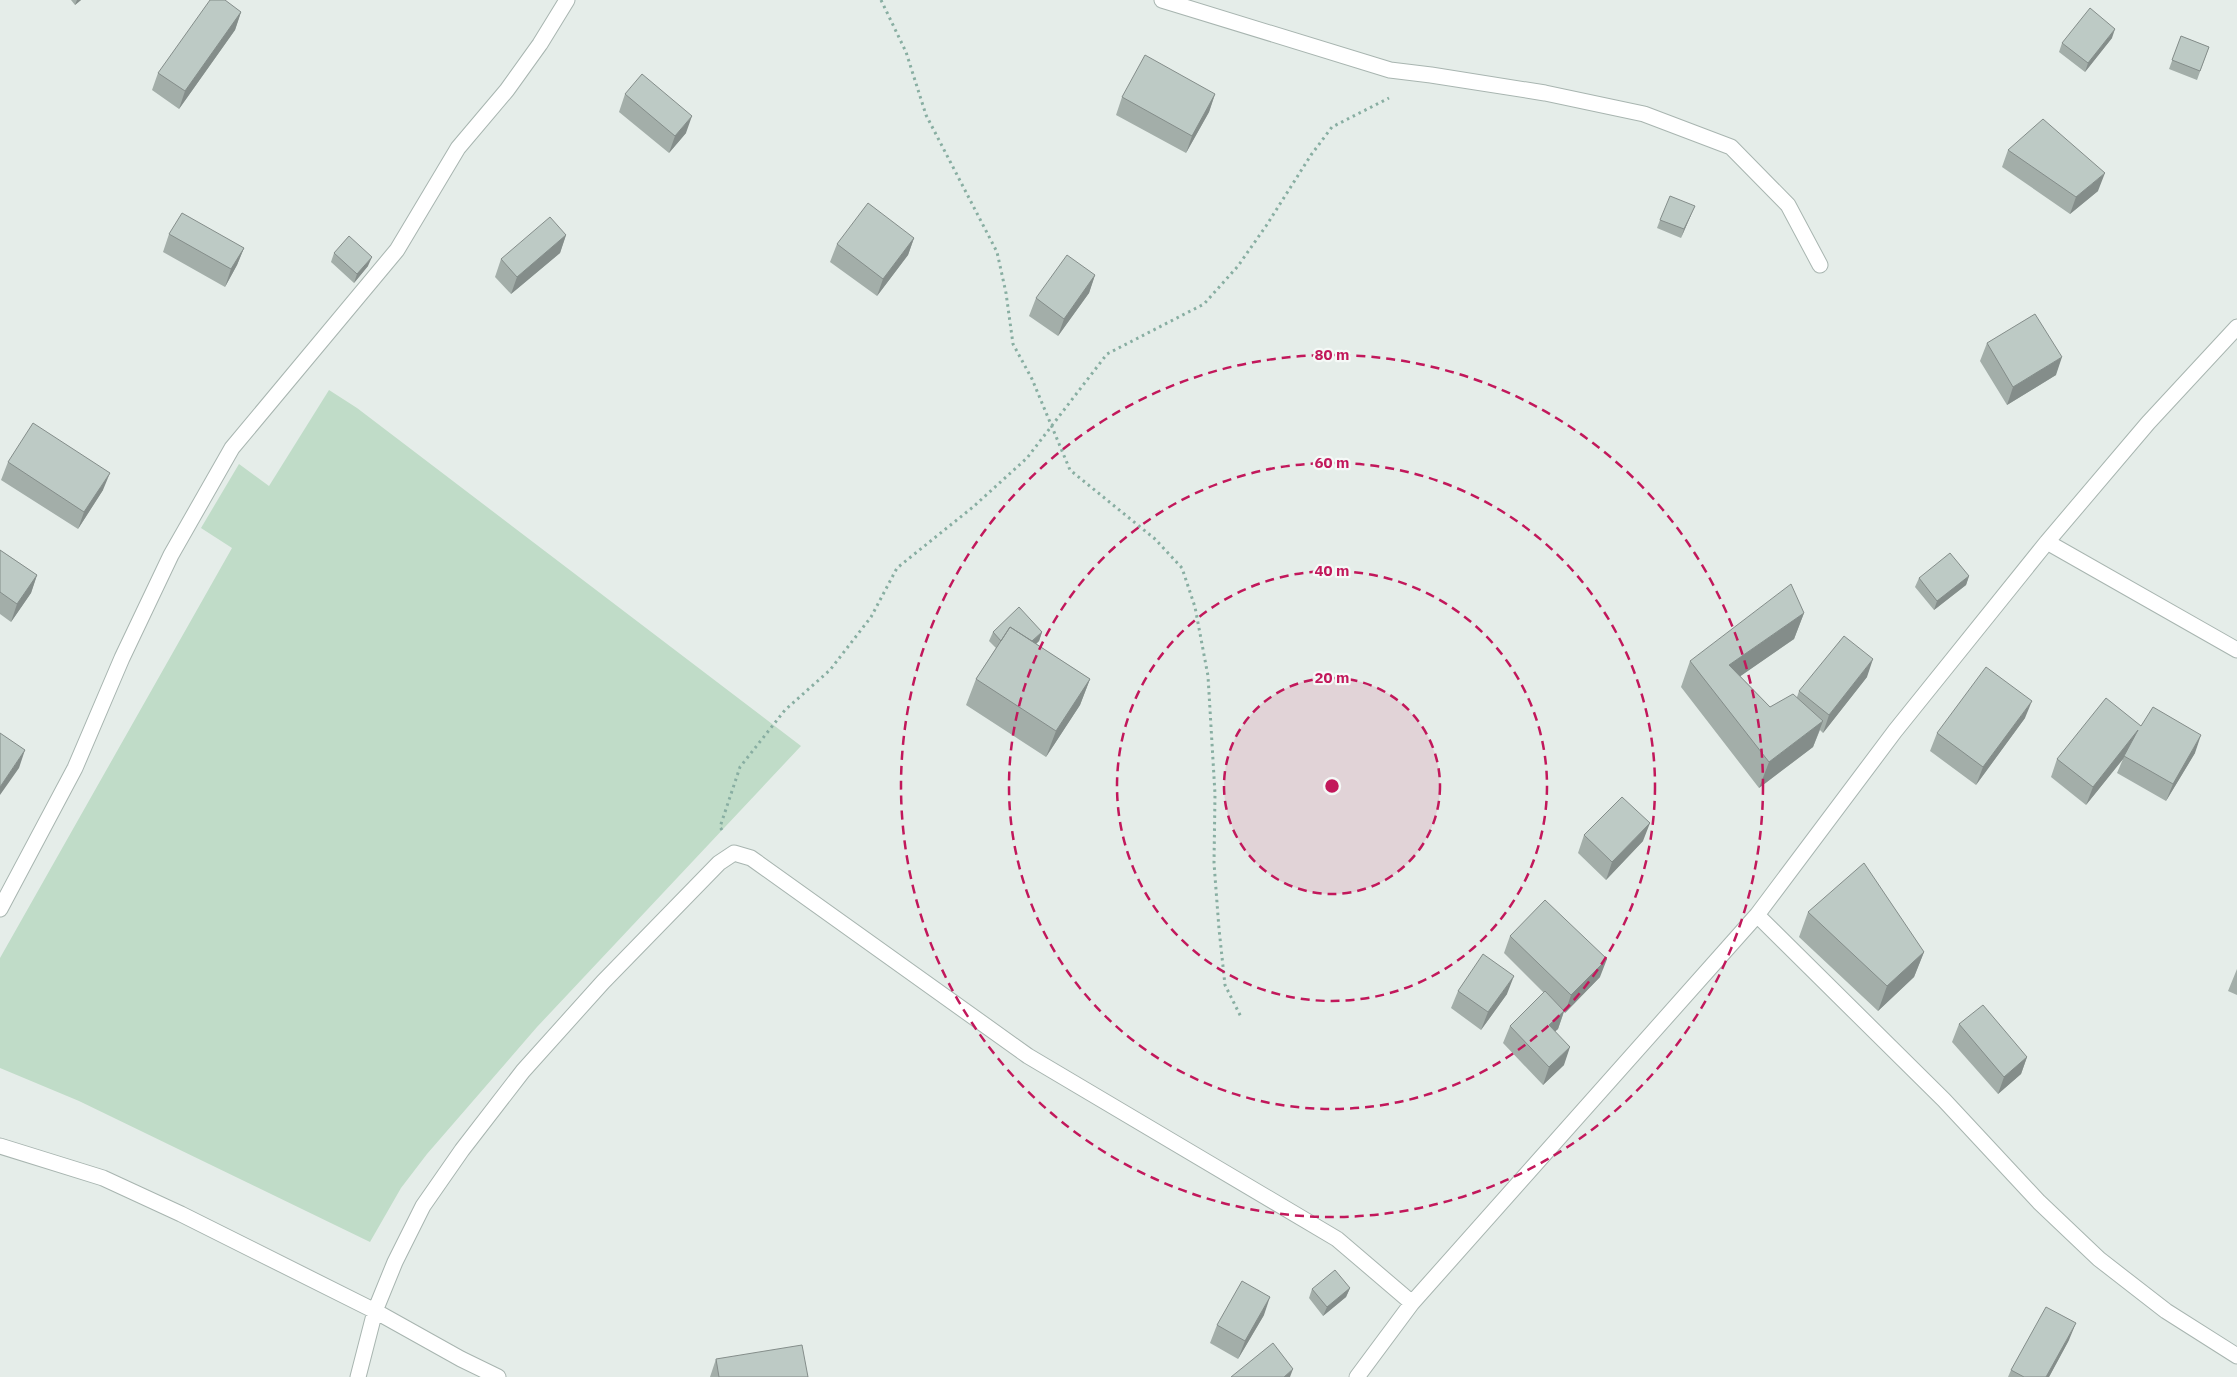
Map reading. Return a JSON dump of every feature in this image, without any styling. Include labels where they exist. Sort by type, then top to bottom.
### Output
[{"type":"street","points":[[0,908],[75,768],[122,658],[171,555],[232,448],[397,250],[458,148],[518,75],[567,0]]},
{"type":"street","points":[[1162,0],[1390,70],[1545,92],[1644,114],[1730,147],[1788,205],[1820,265]]},
{"type":"street","points":[[1357,1377],[1412,1302],[1757,914],[1895,731],[2047,542],[2148,423],[2237,327]]},
{"type":"street","points":[[2047,542],[2237,650]]},
{"type":"street","points":[[358,1377],[375,1312],[395,1262],[423,1206],[522,1071],[604,982],[719,863],[734,853],[751,858],[1028,1056],[1337,1240],[1412,1302]]},
{"type":"street","points":[[1757,914],[1944,1100],[2039,1202],[2099,1259],[2166,1311],[2237,1356]]},
{"type":"street","points":[[0,1146],[103,1178],[181,1214],[375,1312],[498,1377]]},
{"type":"path","points":[[881,0],[906,52],[926,115],[997,252],[1006,293],[1013,344],[1032,379],[1070,470],[1155,539],[1182,568],[1195,606],[1208,676],[1215,794],[1214,863],[1225,985],[1241,1017]]},
{"type":"path","points":[[734,853],[720,827],[740,767],[785,710],[830,670],[871,617],[897,568],[972,507],[1027,458],[1107,354],[1204,304],[1243,258],[1311,155],[1332,127],[1431,75]]},
{"type":"green space","points":[[329,390],[357,408],[801,746],[537,1027],[427,1154],[401,1188],[370,1242],[79,1101],[0,1068],[0,958],[232,548],[201,528],[239,464],[269,486]]},
{"type":"building","points":[[210,0],[225,0],[241,12],[185,91],[158,73]]},
{"type":"building","points":[[2090,8],[2115,29],[2088,63],[2062,43]]},
{"type":"building","points":[[2181,36],[2209,47],[2200,71],[2172,60]]},
{"type":"building","points":[[1145,55],[1215,94],[1192,136],[1122,97]]},
{"type":"building","points":[[642,74],[692,116],[675,136],[625,94]]},
{"type":"building","points":[[2043,119],[2105,173],[2076,197],[2008,150]]},
{"type":"building","points":[[1670,196],[1695,206],[1684,229],[1660,220]]},
{"type":"building","points":[[868,203],[914,238],[883,279],[837,244]]},
{"type":"building","points":[[182,213],[244,248],[231,269],[169,234]]},
{"type":"building","points":[[550,217],[566,235],[517,277],[501,259]]},
{"type":"building","points":[[349,236],[372,257],[357,274],[334,253]]},
{"type":"building","points":[[1067,255],[1095,275],[1064,319],[1036,298]]},
{"type":"building","points":[[2035,314],[2062,357],[2013,387],[1987,343]]},
{"type":"building","points":[[33,423],[110,473],[84,512],[8,462]]},
{"type":"building","points":[[0,550],[37,575],[17,604],[0,592]]},
{"type":"building","points":[[1950,553],[1969,576],[1937,601],[1919,578]]},
{"type":"building","points":[[1791,584],[1804,613],[1729,665],[1770,707],[1793,694],[1823,721],[1769,762],[1690,661]]},
{"type":"building","points":[[1019,607],[1042,632],[1032,641],[1010,627],[1001,641],[993,632]]},
{"type":"building","points":[[1010,627],[1090,679],[1056,731],[976,679]]},
{"type":"building","points":[[1844,636],[1873,659],[1829,715],[1799,691]]},
{"type":"building","points":[[1986,667],[2032,701],[1983,767],[1937,733]]},
{"type":"building","points":[[2106,698],[2141,726],[2153,707],[2201,735],[2173,784],[2124,756],[2138,730],[2093,787],[2057,759]]},
{"type":"building","points":[[0,733],[25,750],[0,787]]},
{"type":"building","points":[[1622,797],[1650,823],[1612,862],[1584,835]]},
{"type":"building","points":[[1864,863],[1924,952],[1887,986],[1808,912]]},
{"type":"building","points":[[1545,900],[1607,959],[1571,995],[1510,936]]},
{"type":"building","points":[[1483,954],[1514,976],[1488,1012],[1458,991]]},
{"type":"building","points":[[1545,991],[1564,1011],[1549,1025],[1570,1047],[1549,1067],[1510,1026]]},
{"type":"building","points":[[1983,1005],[2027,1057],[2004,1077],[1959,1024]]},
{"type":"building","points":[[1335,1270],[1350,1288],[1327,1307],[1312,1289]]},
{"type":"building","points":[[1242,1281],[1270,1297],[1245,1341],[1217,1325]]},
{"type":"building","points":[[2046,1307],[2076,1323],[2046,1377],[2024,1377],[2011,1370]]},
{"type":"building","points":[[1273,1343],[1293,1369],[1284,1377],[1231,1377]]},
{"type":"building","points":[[802,1345],[808,1377],[719,1377],[716,1359]]}]
